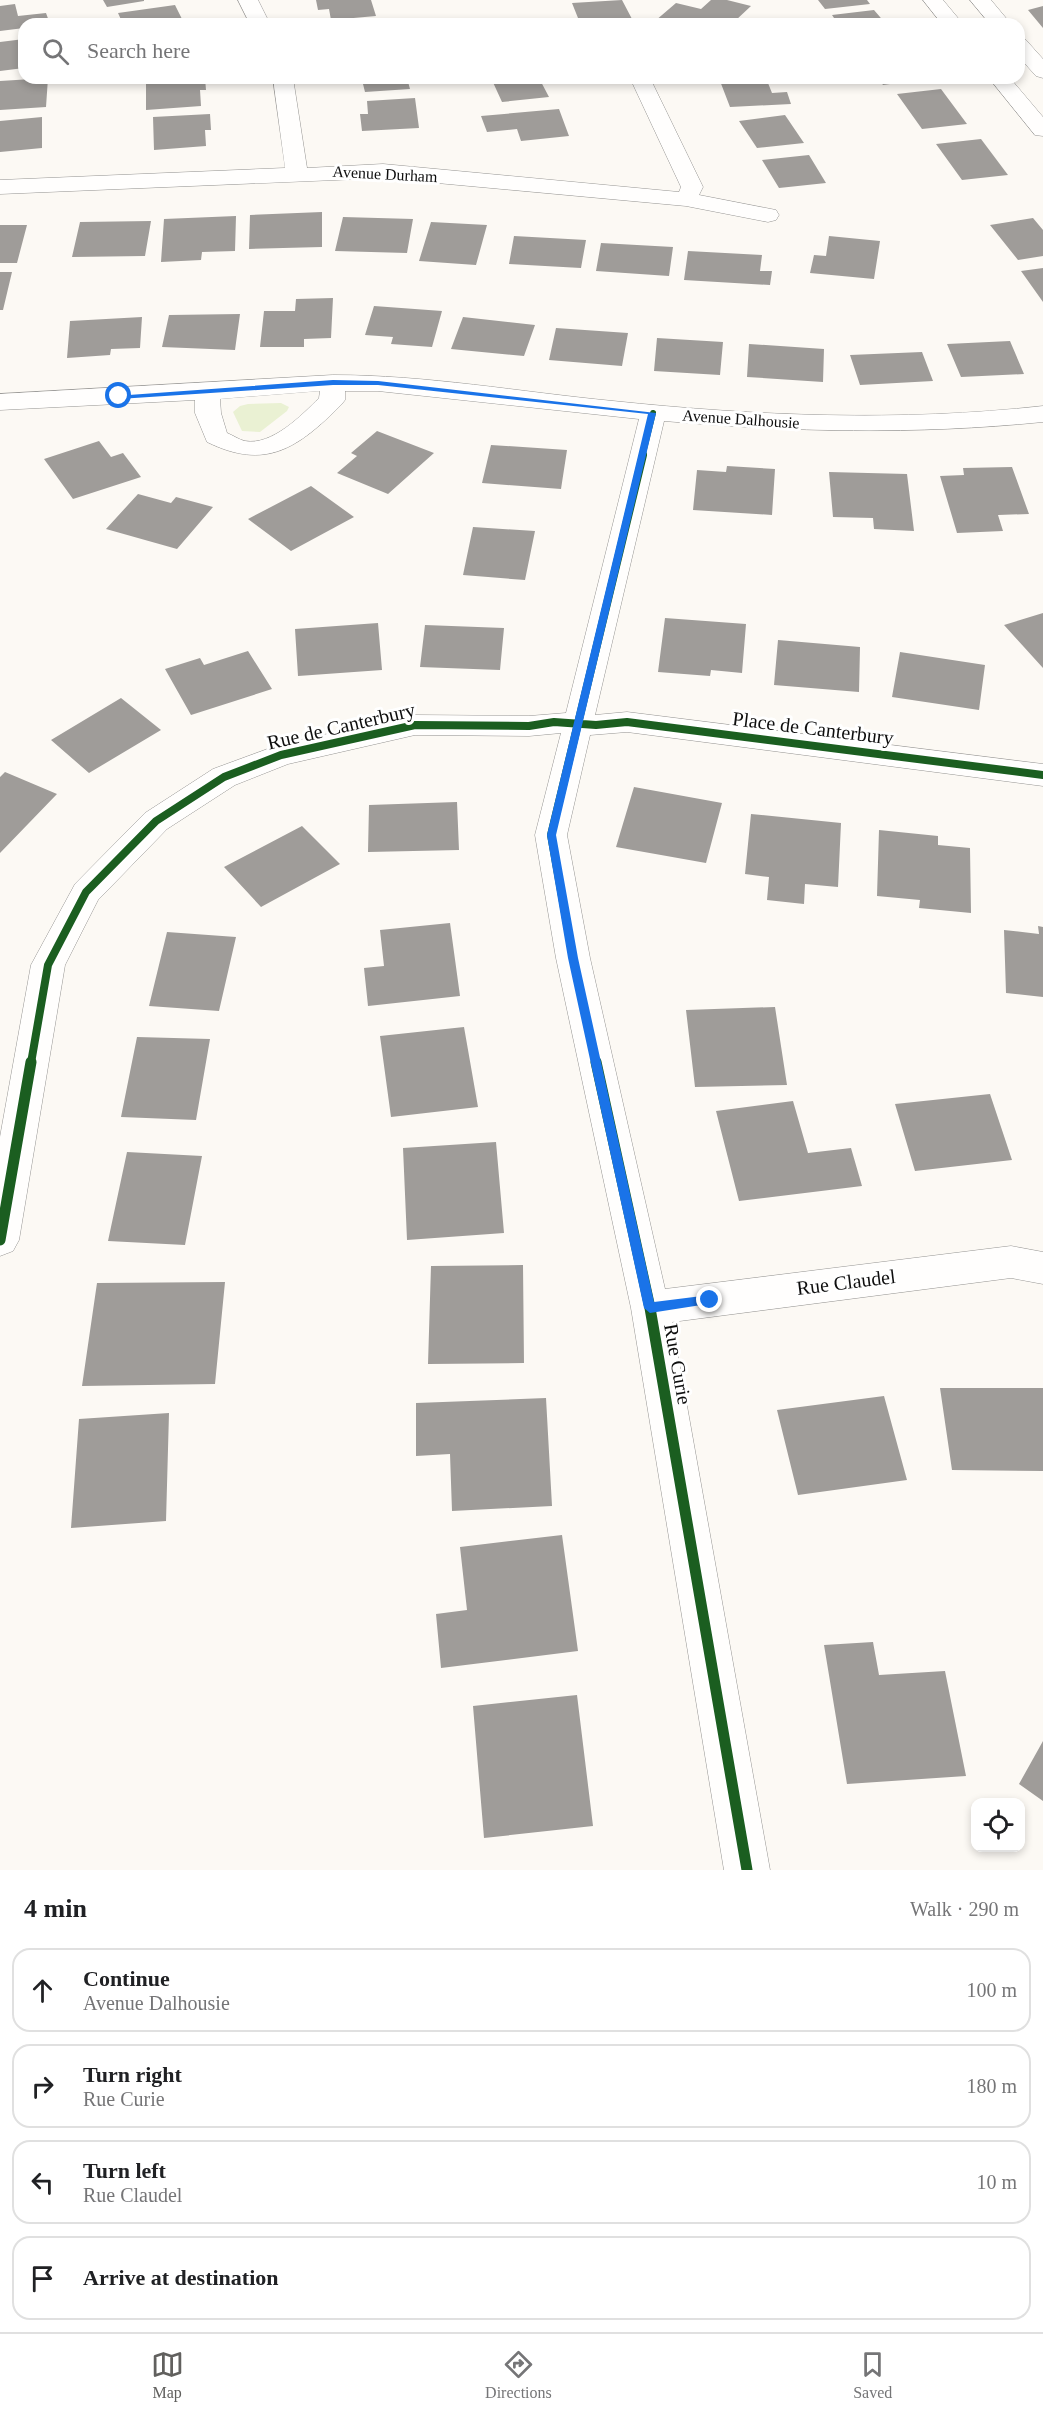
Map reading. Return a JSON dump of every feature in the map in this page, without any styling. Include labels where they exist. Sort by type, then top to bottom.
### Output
[{"type":"street","points":[[248,0],[257,18]]},
{"type":"street","points":[[933,0],[948,18]]},
{"type":"street","points":[[980,0],[996,18]]},
{"type":"street","points":[[1025,51],[1043,72]]},
{"type":"street","points":[[284,84],[297,172]]},
{"type":"street","points":[[643,84],[692,187],[686,200]]},
{"type":"street","points":[[1004,84],[1043,130]]},
{"type":"street","name":"Avenue Durham","points":[[0,187],[297,172],[383,171],[686,200],[768,215]]},
{"type":"street","points":[[207,392],[208,413],[216,437],[245,450],[273,445],[294,434],[332,400],[333,382]]},
{"type":"street","name":"Avenue Dalhousie","points":[[0,402],[207,392],[333,382],[378,383],[653,413],[776,423],[968,422],[1043,414]]},
{"type":"street","name":"Rue Curie","points":[[653,413],[551,835],[573,958],[650,1308],[747,1870]]},
{"type":"street","name":"Rue de Canterbury","points":[[0,1240],[48,965],[86,892],[156,821],[224,777],[281,755],[415,725],[529,726],[555,722],[577,724]]},
{"type":"street","name":"Place de Canterbury","points":[[577,724],[627,722],[1043,775]]},
{"type":"street","name":"Rue Claudel","points":[[650,1308],[1011,1262],[1043,1268]]},
{"type":"green space","points":[[281,403],[289,407],[287,411],[260,432],[242,431],[233,412],[240,406],[248,404]]},
{"type":"building","points":[[103,0],[144,0],[144,1],[107,7]]},
{"type":"building","points":[[316,0],[371,0],[376,16],[331,18],[329,9],[318,10]]},
{"type":"building","points":[[622,0],[631,18],[578,18],[572,3]]},
{"type":"building","points":[[711,0],[727,0],[751,6],[738,18],[658,18],[676,3],[701,9]]},
{"type":"building","points":[[818,0],[867,0],[870,4],[825,9]]},
{"type":"building","points":[[15,4],[18,16],[46,13],[48,18],[18,18],[18,29],[0,31],[0,6]]},
{"type":"building","points":[[175,5],[182,18],[120,18],[118,13]]},
{"type":"building","points":[[1043,6],[1043,28],[1028,10]]},
{"type":"building","points":[[874,10],[881,18],[834,18],[832,15]]},
{"type":"building","points":[[18,40],[18,69],[0,71],[0,42]]},
{"type":"building","points":[[18,80],[18,84],[48,84],[46,107],[0,110],[0,81]]},
{"type":"building","points":[[146,84],[206,84],[206,90],[200,90],[201,106],[146,110]]},
{"type":"building","points":[[363,84],[409,84],[410,89],[365,92]]},
{"type":"building","points":[[494,84],[542,84],[549,97],[502,102]]},
{"type":"building","points":[[721,84],[768,84],[772,93],[787,92],[791,104],[730,107]]},
{"type":"building","points":[[941,89],[967,124],[922,129],[897,94]]},
{"type":"building","points":[[415,98],[419,128],[362,131],[360,114],[368,114],[367,101]]},
{"type":"building","points":[[559,109],[569,136],[521,141],[517,129],[487,132],[481,116]]},
{"type":"building","points":[[210,114],[211,130],[205,130],[206,146],[154,150],[153,117]]},
{"type":"building","points":[[785,115],[804,143],[757,148],[739,121]]},
{"type":"building","points":[[42,117],[42,148],[0,152],[0,121]]},
{"type":"building","points":[[981,139],[1008,175],[962,180],[936,144]]},
{"type":"building","points":[[809,155],[826,183],[779,188],[762,160]]},
{"type":"building","points":[[322,212],[322,247],[249,249],[250,215]]},
{"type":"building","points":[[236,216],[235,251],[202,252],[201,260],[161,262],[164,219]]},
{"type":"building","points":[[343,217],[413,219],[407,253],[335,251]]},
{"type":"building","points":[[1033,218],[1043,230],[1043,256],[1018,260],[990,225]]},
{"type":"building","points":[[151,221],[145,256],[72,257],[80,222]]},
{"type":"building","points":[[431,222],[487,225],[476,265],[419,261]]},
{"type":"building","points":[[0,225],[27,225],[17,263],[0,263]]},
{"type":"building","points":[[514,236],[586,240],[581,268],[509,264]]},
{"type":"building","points":[[829,236],[880,241],[874,279],[810,273],[814,255],[826,256]]},
{"type":"building","points":[[601,243],[673,247],[669,276],[596,271]]},
{"type":"building","points":[[688,251],[762,255],[760,271],[772,271],[770,285],[684,280]]},
{"type":"building","points":[[1043,268],[1043,302],[1021,271]]},
{"type":"building","points":[[0,272],[12,272],[3,310],[0,310]]},
{"type":"building","points":[[333,298],[331,338],[304,339],[304,347],[260,347],[264,311],[295,311],[296,299]]},
{"type":"building","points":[[374,306],[442,311],[432,347],[391,344],[393,337],[365,335]]},
{"type":"building","points":[[240,314],[235,350],[162,347],[169,315]]},
{"type":"building","points":[[142,317],[140,348],[111,349],[110,355],[67,358],[70,321]]},
{"type":"building","points":[[463,317],[535,325],[524,356],[451,349]]},
{"type":"building","points":[[556,328],[628,333],[622,366],[549,360]]},
{"type":"building","points":[[657,338],[723,342],[720,375],[654,371]]},
{"type":"building","points":[[1010,341],[1024,374],[961,377],[947,344]]},
{"type":"building","points":[[749,344],[824,349],[823,382],[747,377]]},
{"type":"building","points":[[922,352],[933,381],[860,385],[850,355]]},
{"type":"building","points":[[377,431],[434,453],[388,494],[337,473],[357,456],[351,453]]},
{"type":"building","points":[[99,441],[111,457],[123,453],[141,477],[73,499],[44,459]]},
{"type":"building","points":[[491,445],[567,450],[561,489],[482,483]]},
{"type":"building","points":[[727,466],[775,469],[772,515],[693,510],[697,470],[726,472]]},
{"type":"building","points":[[1012,467],[1029,514],[998,515],[1003,531],[957,533],[940,476],[964,475],[963,468]]},
{"type":"building","points":[[829,472],[907,474],[914,531],[874,529],[873,518],[833,517]]},
{"type":"building","points":[[311,486],[354,517],[291,551],[248,519]]},
{"type":"building","points":[[138,494],[171,503],[176,497],[213,507],[177,549],[106,529]]},
{"type":"building","points":[[473,527],[535,531],[525,580],[463,575]]},
{"type":"building","points":[[1043,613],[1043,668],[1004,625]]},
{"type":"building","points":[[665,618],[746,624],[742,673],[711,670],[710,676],[658,672]]},
{"type":"building","points":[[378,623],[382,670],[298,676],[295,629]]},
{"type":"building","points":[[425,625],[504,628],[500,670],[420,667]]},
{"type":"building","points":[[778,640],[860,647],[859,692],[774,685]]},
{"type":"building","points":[[248,651],[272,689],[191,715],[165,669],[200,658],[204,665]]},
{"type":"building","points":[[900,652],[985,665],[979,710],[892,697]]},
{"type":"building","points":[[121,698],[161,730],[89,773],[51,740]]},
{"type":"building","points":[[5,772],[57,794],[0,853],[0,777]]},
{"type":"building","points":[[634,787],[722,803],[706,863],[616,847]]},
{"type":"building","points":[[457,802],[459,850],[368,852],[369,805]]},
{"type":"building","points":[[751,814],[841,823],[838,887],[805,884],[804,904],[767,900],[769,877],[745,874]]},
{"type":"building","points":[[302,826],[340,864],[261,907],[224,867]]},
{"type":"building","points":[[879,830],[938,836],[938,845],[970,848],[971,913],[919,908],[920,900],[877,896]]},
{"type":"building","points":[[450,923],[460,996],[368,1006],[364,968],[384,966],[380,930]]},
{"type":"building","points":[[1038,926],[1043,927],[1043,997],[1006,993],[1004,930],[1039,934]]},
{"type":"building","points":[[167,932],[236,937],[219,1011],[149,1006]]},
{"type":"building","points":[[775,1007],[787,1085],[695,1087],[686,1010]]},
{"type":"building","points":[[464,1027],[478,1107],[391,1117],[380,1036]]},
{"type":"building","points":[[137,1037],[210,1039],[196,1120],[121,1117]]},
{"type":"building","points":[[990,1094],[1012,1160],[915,1171],[895,1104]]},
{"type":"building","points":[[793,1101],[808,1153],[851,1148],[862,1186],[739,1201],[716,1111]]},
{"type":"building","points":[[496,1142],[504,1233],[407,1240],[403,1148]]},
{"type":"building","points":[[127,1152],[202,1156],[185,1245],[108,1241]]},
{"type":"building","points":[[523,1265],[524,1363],[428,1364],[431,1266]]},
{"type":"building","points":[[225,1282],[215,1384],[82,1386],[97,1283]]},
{"type":"building","points":[[940,1388],[1043,1388],[1043,1471],[952,1470]]},
{"type":"building","points":[[884,1396],[907,1480],[798,1495],[777,1410]]},
{"type":"building","points":[[546,1398],[552,1506],[452,1511],[450,1454],[416,1456],[416,1403]]},
{"type":"building","points":[[169,1413],[166,1521],[71,1528],[79,1419]]},
{"type":"building","points":[[562,1535],[578,1651],[441,1668],[436,1614],[467,1610],[460,1547]]},
{"type":"building","points":[[873,1642],[879,1675],[945,1671],[966,1776],[847,1784],[824,1645]]},
{"type":"building","points":[[577,1695],[593,1826],[484,1838],[473,1706]]},
{"type":"building","points":[[1043,1741],[1043,1801],[1019,1784]]},
{"type":"cycle path","points":[[653,413],[551,835],[573,958],[650,1308],[747,1870]]},
{"type":"cycle path","points":[[0,1240],[48,965],[86,892],[156,821],[224,777],[281,755],[415,725],[529,726],[554,722],[596,725],[627,722],[1043,775]]},
{"type":"route","points":[[119,396],[333,382],[378,383],[653,413],[551,835],[573,958],[650,1308],[710,1300]]}]
